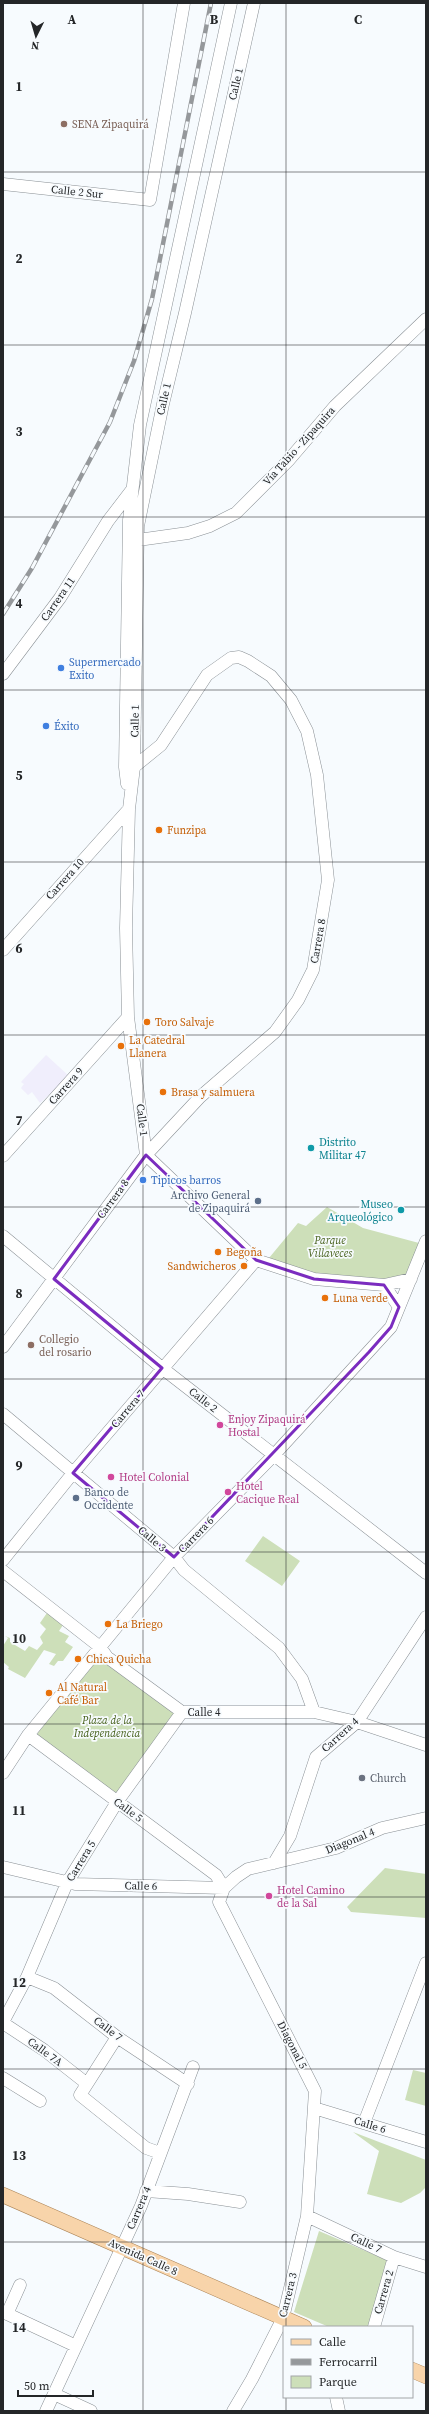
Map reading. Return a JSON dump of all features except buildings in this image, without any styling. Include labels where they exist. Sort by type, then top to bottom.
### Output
[{"type":"main road","name":"Avenida Calle 8","points":[[3,2195],[302,2326]]},
{"type":"main road","points":[[413,2370],[426,2376]]},
{"type":"street","name":"Calle 2 Sur","points":[[3,184],[150,200],[184,3]]},
{"type":"street","name":"Calle 1","points":[[129,806],[125,767],[134,523],[131,491],[140,425],[231,3]]},
{"type":"street","name":"Calle 1","points":[[134,523],[144,499],[162,404],[185,313],[254,3]]},
{"type":"street","name":"Vía Tabio - Zipaquira","points":[[133,541],[188,532],[210,526],[236,513],[288,460],[335,406],[426,319]]},
{"type":"street","name":"Carrera 11","points":[[3,674],[60,598],[108,520],[131,491]]},
{"type":"street","points":[[108,520],[118,518],[134,523]]},
{"type":"street","name":"Calle 1","points":[[133,541],[134,767],[129,806],[126,928],[128,1017],[146,1155]]},
{"type":"street","name":"Carrera 8","points":[[3,1347],[146,1155],[200,1097],[275,1032],[298,1000],[313,970],[328,880],[317,775],[307,731],[291,700],[271,676],[248,661],[238,657],[231,658],[207,675],[161,745],[134,767]]},
{"type":"street","name":"Carrera 10","points":[[3,950],[129,806]]},
{"type":"street","name":"Carrera 9","points":[[3,1156],[128,1017]]},
{"type":"street","points":[[146,1155],[256,1260],[314,1279],[384,1284],[411,1279]]},
{"type":"street","name":"Calle 2","points":[[3,1236],[162,1368],[426,1573]]},
{"type":"street","name":"Carrera 6","points":[[3,1773],[28,1735],[174,1557],[274,1455],[391,1327],[426,1241]]},
{"type":"street","name":"Carrera 7","points":[[3,1560],[73,1473],[256,1260]]},
{"type":"street","points":[[384,1284],[399,1308]]},
{"type":"street","name":"Calle 3","points":[[3,1414],[174,1557],[184,1570],[279,1648],[302,1679],[314,1712]]},
{"type":"street","name":"Calle 4","points":[[3,1571],[100,1647],[106,1657],[182,1712],[314,1712],[357,1722],[426,1745]]},
{"type":"street","name":"Carrera 4","points":[[274,1863],[290,1836],[316,1757],[357,1722],[426,1617]]},
{"type":"street","name":"Carrera 5","points":[[3,2022],[27,1977],[68,1883],[116,1802],[182,1712]]},
{"type":"street","name":"Calle 5","points":[[28,1735],[216,1875],[224,1888]]},
{"type":"street","name":"Diagonal 4","points":[[274,1863],[336,1848],[382,1828],[426,1818]]},
{"type":"street","points":[[224,1888],[248,1869],[274,1863]]},
{"type":"street","name":"Calle 6","points":[[3,1867],[68,1883],[224,1888]]},
{"type":"street","name":"Diagonal 5","points":[[224,1888],[219,1902],[315,2090],[307,2216]]},
{"type":"street","points":[[364,2123],[426,1963]]},
{"type":"street","name":"Calle 7","points":[[27,1977],[54,1988],[118,2037],[188,2084]]},
{"type":"street","name":"Calle 7A","points":[[3,2022],[44,2050],[86,2083]]},
{"type":"street","points":[[118,2037],[80,2094],[146,2148],[160,2153]]},
{"type":"street","name":"Carrera 4","points":[[46,2411],[122,2248],[146,2191],[194,2067]]},
{"type":"street","points":[[3,2078],[40,2101]]},
{"type":"street","name":"Calle 6","points":[[314,2108],[426,2142]]},
{"type":"street","points":[[146,2191],[188,2194],[240,2202]]},
{"type":"street","name":"Calle 7","points":[[307,2216],[394,2257],[426,2267]]},
{"type":"street","name":"Carrera 3","points":[[233,2411],[252,2379],[283,2318],[307,2216]]},
{"type":"street","name":"Carrera 2","points":[[374,2326],[394,2257]]},
{"type":"street","points":[[20,2285],[5,2313],[76,2346]]},
{"type":"street","points":[[54,2394],[91,2411]]},
{"type":"street","points":[[336,2398],[339,2411]]},
{"type":"highlighted area","points":[[146,1155],[256,1260],[314,1279],[384,1285],[399,1307],[391,1327],[369,1352],[174,1557],[73,1473],[162,1368],[54,1279]]},
{"type":"shaded area","points":[[46,1055],[69,1076],[40,1103],[32,1092],[28,1095],[21,1088],[24,1084],[21,1082]]},
{"type":"green space","name":"Parque Villaveces","points":[[327,1207],[363,1228],[419,1243],[407,1274],[386,1282],[315,1276],[269,1258],[298,1223],[306,1226]]},
{"type":"green space","points":[[263,1536],[300,1561],[282,1586],[245,1561]]},
{"type":"green space","points":[[49,1610],[65,1622],[59,1631],[69,1636],[65,1642],[73,1647],[63,1661],[58,1661],[54,1666],[49,1664],[56,1654],[44,1650],[25,1678],[8,1669],[9,1667],[3,1662],[3,1646],[8,1638],[5,1636],[10,1638],[10,1642],[25,1651],[29,1646],[37,1650],[43,1643],[40,1637],[46,1629],[40,1623]]},
{"type":"green space","name":"Plaza de la Independencia","points":[[99,1653],[179,1714],[114,1798],[34,1738]]},
{"type":"green space","points":[[385,1868],[426,1874],[426,1918],[351,1912],[347,1907]]},
{"type":"green space","points":[[413,2070],[426,2073],[426,2106],[405,2100]]},
{"type":"green space","points":[[353,2132],[426,2160],[426,2187],[420,2193],[401,2203],[367,2194],[379,2151]]},
{"type":"green space","points":[[319,2231],[389,2261],[368,2326],[327,2326],[294,2312]]},
{"type":"railway","points":[[3,614],[32,568],[110,422],[134,361],[152,299],[211,3]]},
{"type":"place","name":"SENA Zipaquirá","points":[[64,124]]},
{"type":"place","name":"Supermercado Exito","points":[[61,668]]},
{"type":"place","name":"Éxito","points":[[46,726]]},
{"type":"place","name":"Funzipa","points":[[159,830]]},
{"type":"place","name":"Toro Salvaje","points":[[147,1022]]},
{"type":"place","name":"La Catedral Llanera","points":[[121,1046]]},
{"type":"place","name":"Brasa y salmuera","points":[[163,1092]]},
{"type":"place","name":"Distrito Militar 47","points":[[311,1148]]},
{"type":"place","name":"Tipicos barros","points":[[143,1180]]},
{"type":"place","name":"Archivo General de Zipaquirá","points":[[258,1201]]},
{"type":"place","name":"Museo Arqueológico","points":[[401,1210]]},
{"type":"place","name":"Begoña","points":[[218,1252]]},
{"type":"place","name":"Sandwicheros","points":[[244,1266]]},
{"type":"place","name":"Luna verde","points":[[325,1298]]},
{"type":"place","name":"Collegio del rosario","points":[[31,1345]]},
{"type":"place","name":"Enjoy Zipaquirá Hostal","points":[[220,1425]]},
{"type":"place","name":"Hotel Colonial","points":[[111,1477]]},
{"type":"place","name":"Hotel Cacique Real","points":[[228,1492]]},
{"type":"place","name":"Banco de Occidente","points":[[76,1498]]},
{"type":"place","name":"La Briego","points":[[108,1624]]},
{"type":"place","name":"Chica Quicha","points":[[78,1659]]},
{"type":"place","name":"Al Natural Café Bar","points":[[49,1693]]},
{"type":"place","name":"Church","points":[[362,1778]]},
{"type":"place","name":"Hotel Camino de la Sal","points":[[269,1896]]}]
